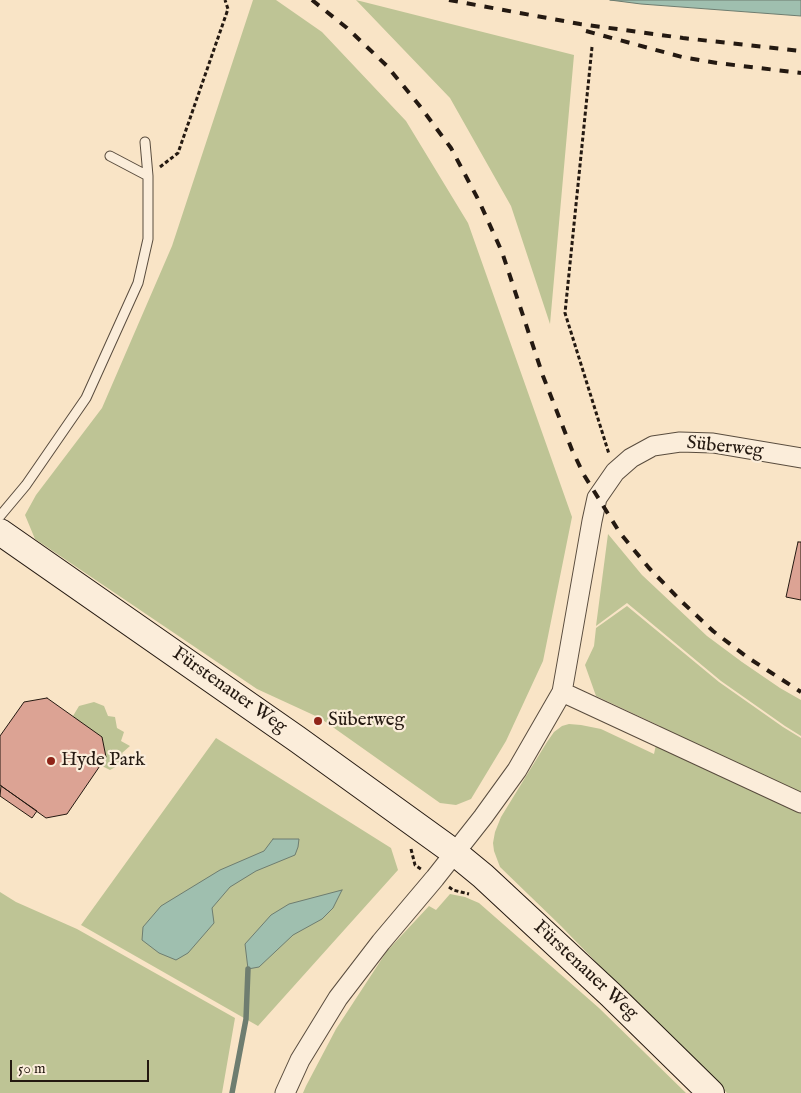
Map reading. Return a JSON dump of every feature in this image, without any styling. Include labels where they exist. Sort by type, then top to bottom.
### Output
[{"type":"street","name":"Süberweg","points":[[455,853],[517,770],[562,692],[597,498],[615,472],[631,458],[653,446],[680,442],[713,444],[801,458]]},
{"type":"street","name":"Fürstenauer Weg","points":[[0,532],[297,738],[455,853],[483,876],[605,989],[710,1093]]},
{"type":"street","points":[[562,692],[801,803]]},
{"type":"street","points":[[285,1093],[300,1060],[338,998],[381,942],[455,853]]},
{"type":"lane","points":[[0,516],[26,485],[86,398],[138,283],[148,239],[148,176],[145,142]]},
{"type":"lane","points":[[110,156],[148,176]]},
{"type":"path","points":[[148,176],[178,153],[228,9],[225,0]]},
{"type":"path","points":[[592,47],[565,313],[615,472]]},
{"type":"green space","points":[[253,0],[276,0],[322,32],[406,121],[468,223],[572,517],[543,661],[506,741],[471,799],[456,805],[440,803],[320,718],[257,689],[35,539],[25,515],[36,495],[102,408],[172,246]]},
{"type":"green space","points":[[356,0],[574,55],[550,324],[511,206],[450,98]]},
{"type":"green space","points":[[608,534],[642,575],[707,636],[780,688],[801,700],[801,736],[721,681],[627,603],[596,626]]},
{"type":"green space","points":[[627,606],[719,682],[801,738],[801,1093],[727,1093],[500,867],[494,851],[495,832],[501,817],[547,742],[554,732],[562,726],[569,724],[601,729],[654,754],[660,726],[596,696],[585,665],[594,646],[596,628]]},
{"type":"green space","points":[[94,702],[104,706],[108,716],[115,717],[117,728],[124,732],[121,741],[130,746],[122,753],[126,761],[110,770],[100,765],[73,716],[79,706]]},
{"type":"green space","points":[[216,738],[391,848],[398,870],[258,1026],[81,925]]},
{"type":"green space","points":[[0,892],[16,902],[77,929],[235,1018],[222,1093],[0,1093]]},
{"type":"green space","points":[[450,894],[465,897],[479,903],[599,1008],[686,1093],[303,1093],[336,1029],[387,951],[429,906],[436,910]]},
{"type":"shaded area","points":[[610,0],[801,0],[801,16],[641,4]]},
{"type":"shaded area","points":[[273,839],[299,839],[295,855],[256,871],[230,887],[212,908],[214,923],[188,953],[176,960],[159,953],[142,940],[143,927],[161,906],[220,870],[264,851]]},
{"type":"shaded area","points":[[342,890],[333,908],[322,919],[293,935],[259,967],[248,969],[245,944],[271,915],[289,904]]},
{"type":"building","points":[[798,542],[801,542],[801,600],[786,597]]},
{"type":"building","name":"Hyde Park","points":[[47,698],[102,737],[106,757],[67,814],[46,818],[0,785],[0,736],[24,702]]},
{"type":"building","points":[[1,786],[37,811],[32,818],[0,796]]},
{"type":"waterway","points":[[232,1093],[246,1019],[248,969]]},
{"type":"railway","points":[[312,0],[347,28],[387,66],[451,148],[479,201],[502,252],[543,376],[572,450],[584,475],[620,533],[649,568],[713,631],[747,657],[801,692]]},
{"type":"railway","points":[[449,0],[580,24],[801,51]]},
{"type":"railway","points":[[586,31],[682,57],[801,73]]},
{"type":"place","name":"Süberweg","points":[[318,721]]},
{"type":"place","name":"Hyde Park","points":[[51,761]]}]
